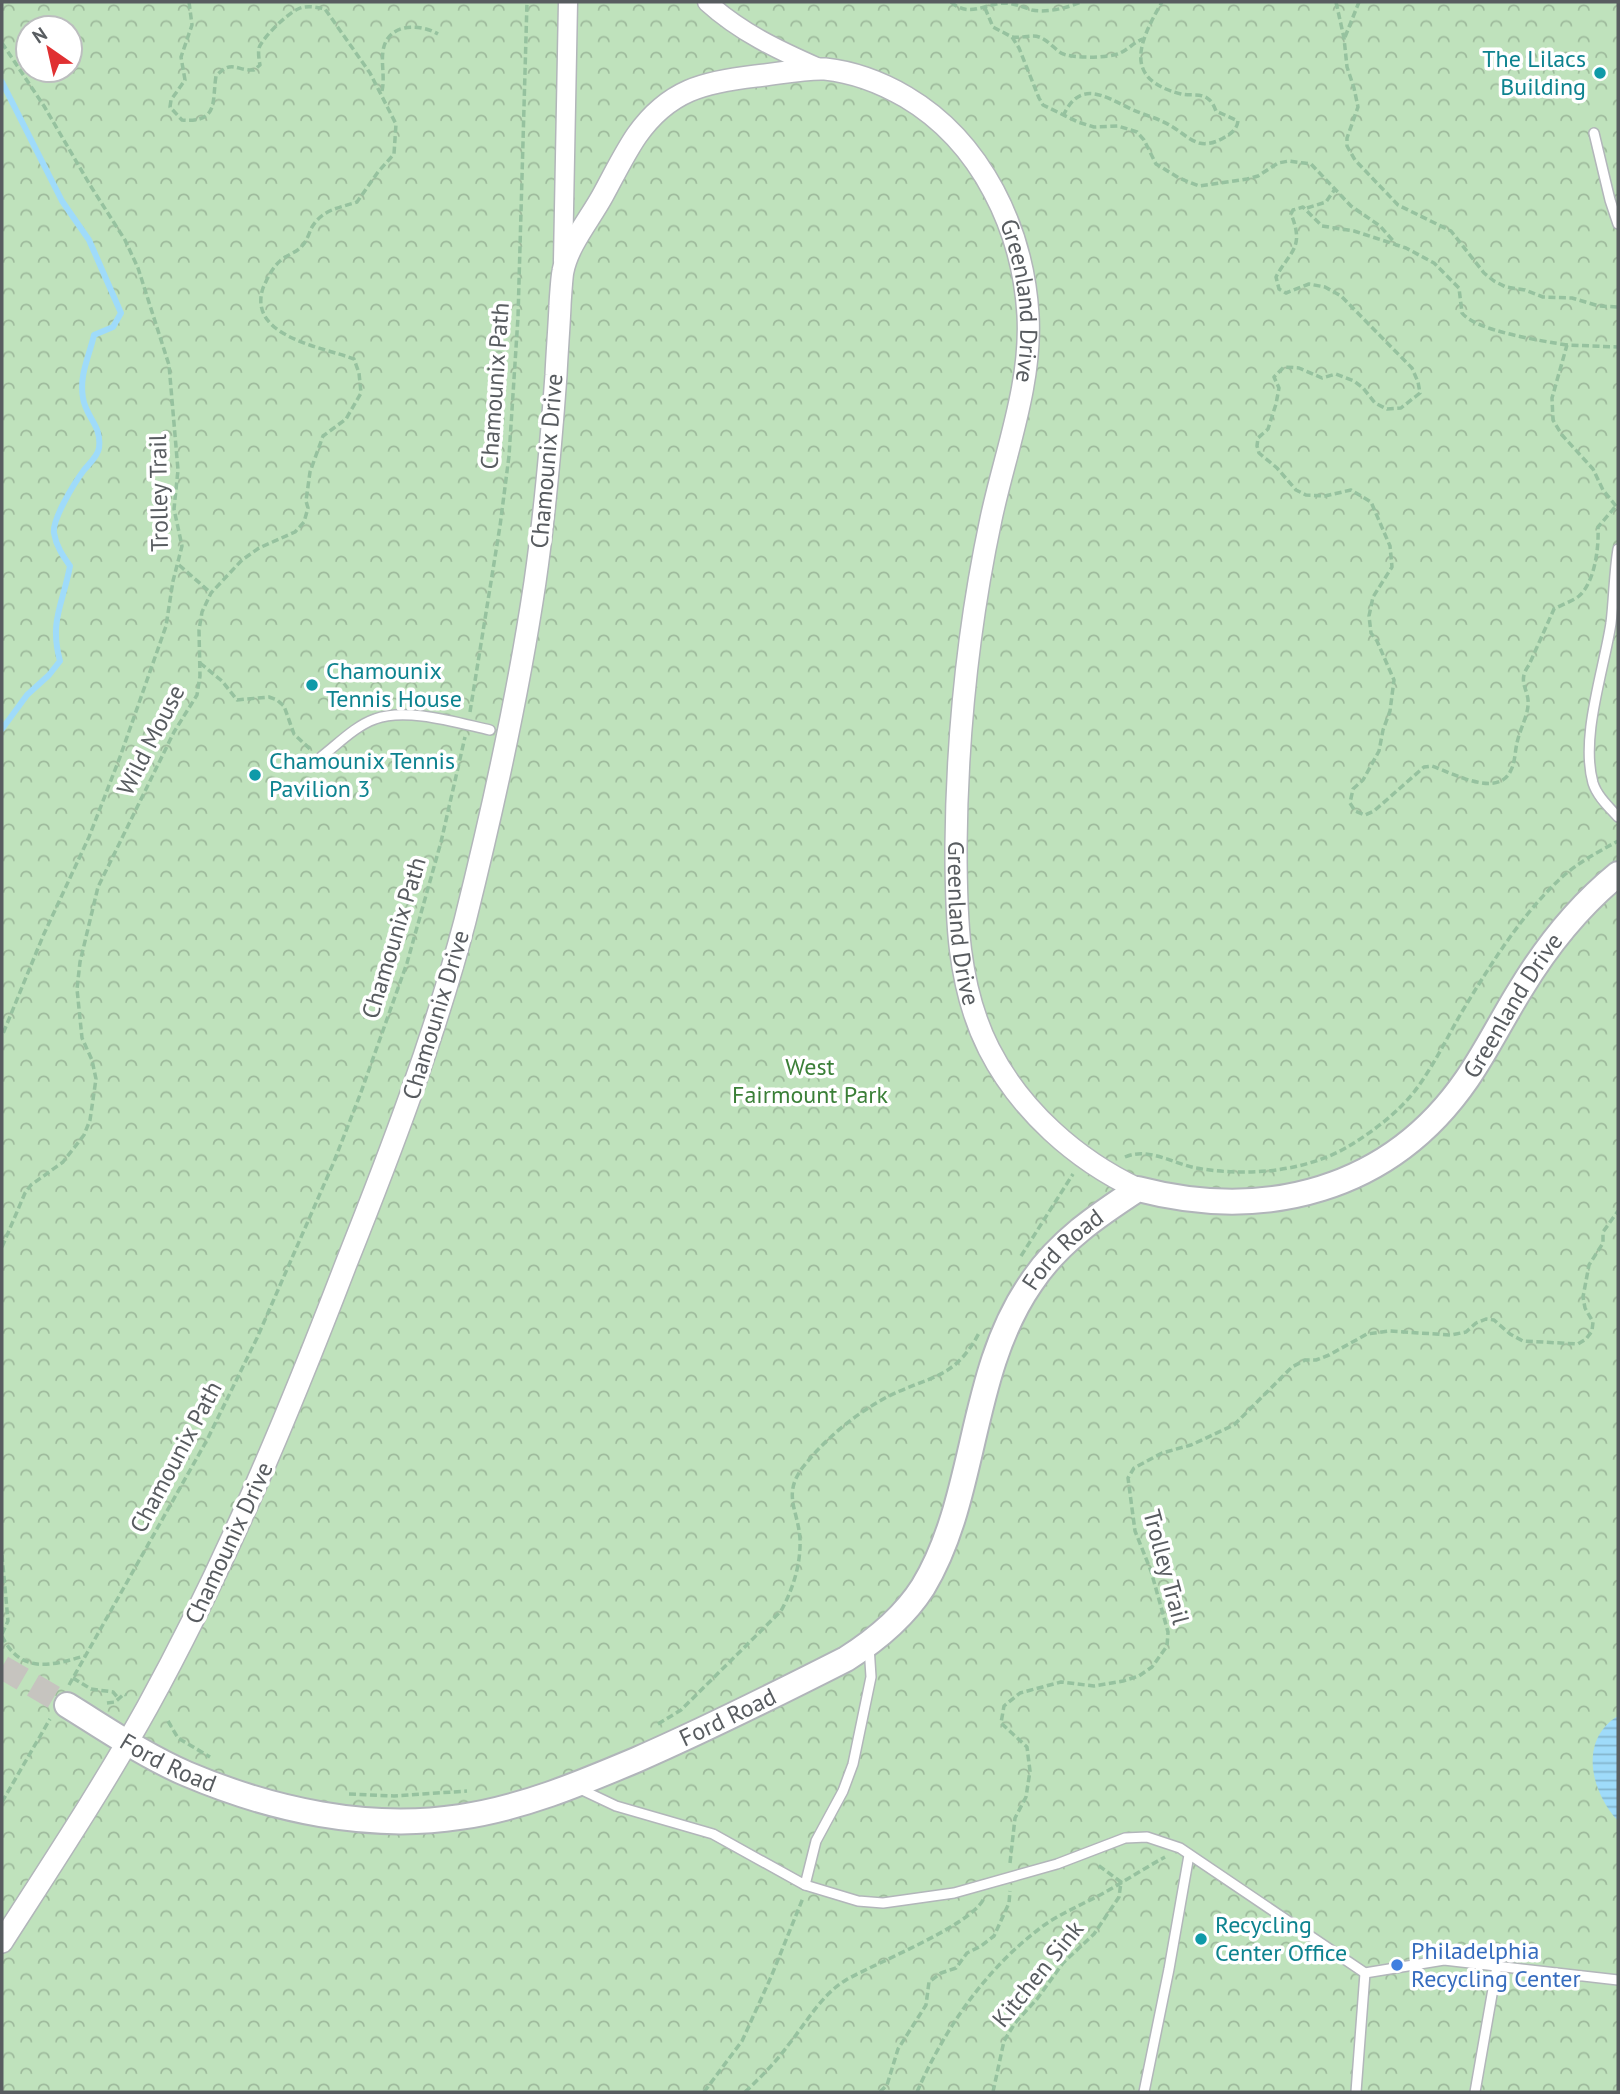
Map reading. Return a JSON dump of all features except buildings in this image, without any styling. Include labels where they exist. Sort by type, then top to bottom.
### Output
[{"type":"main road","name":"Greenland Drive","points":[[1138,1189],[1201,1200],[1270,1200],[1316,1191],[1339,1183],[1390,1157],[1417,1136],[1452,1100],[1540,960],[1574,917],[1618,874]]},
{"type":"main road","name":"Ford Road","points":[[62,1702],[127,1742],[185,1773],[221,1788],[315,1814],[356,1819],[458,1818],[543,1798],[675,1743],[846,1659],[869,1645],[905,1610],[934,1566],[960,1492],[982,1396],[992,1366],[1030,1284],[1049,1258],[1070,1237],[1138,1189]]},
{"type":"street","name":"Chamounix Drive","points":[[2,1942],[71,1836],[127,1742],[191,1625],[264,1470],[300,1385],[408,1105],[446,989],[501,767],[534,585],[551,439],[563,265],[568,2]]},
{"type":"street","name":"Greenland Drive","points":[[707,2],[762,42],[819,68],[868,79],[912,100],[934,117],[973,158],[987,179],[1010,226],[1019,256],[1028,312],[1028,340],[1019,400],[982,565],[968,656],[960,740],[956,896],[961,961],[968,992],[987,1045],[1016,1091],[1035,1114],[1078,1153],[1115,1178],[1138,1189]]},
{"type":"street","name":"Greenland Drive","points":[[563,265],[627,150],[661,107],[705,84],[819,68]]},
{"type":"lane","points":[[1594,132],[1618,224]]},
{"type":"lane","points":[[1618,548],[1611,622],[1589,742],[1593,783],[1618,817]]},
{"type":"lane","points":[[321,757],[362,725],[387,716],[424,717],[490,730]]},
{"type":"lane","points":[[805,1885],[816,1841],[843,1791],[853,1765],[871,1677],[869,1645]]},
{"type":"lane","points":[[575,1786],[616,1806],[713,1834],[805,1885],[838,1896],[883,1903],[954,1893],[1057,1864],[1125,1838],[1147,1837],[1181,1847],[1365,1973],[1444,1960],[1618,1980]]},
{"type":"lane","points":[[1144,2092],[1189,1855]]},
{"type":"lane","points":[[1475,2092],[1497,1966]]},
{"type":"lane","points":[[1356,2092],[1365,1973]]},
{"type":"path","name":"Wild Mouse","points":[[2,1247],[25,1192],[63,1163],[84,1135],[90,1119],[96,1079],[92,1060],[82,1038],[77,989],[79,962],[99,887],[174,732],[197,695],[202,612],[211,593],[242,560],[259,548],[295,532],[304,522],[308,508],[306,501],[310,472],[323,436],[346,419],[361,393],[354,359],[299,342],[272,326],[264,315],[260,298],[267,279],[279,261],[301,248],[321,215],[331,209],[357,202],[377,172],[394,154],[396,124],[382,93],[337,22],[325,9],[309,6],[299,8],[286,17],[265,40],[259,47],[260,65],[254,70],[232,65],[216,76],[215,104],[212,111],[201,118],[183,120],[170,107],[171,100],[185,80],[181,57],[192,25],[190,2]]},
{"type":"path","name":"Chamounix Path","points":[[2,1802],[62,1702],[207,1440],[257,1338],[333,1164],[411,952],[441,842],[468,725],[486,624],[509,456],[518,317],[527,2]]},
{"type":"path","points":[[951,2],[959,9],[985,8],[1007,3],[1035,11],[1081,2]]},
{"type":"path","points":[[1063,116],[1078,95],[1088,93],[1102,95],[1144,112],[1201,143],[1214,143],[1234,131],[1238,121],[1216,111],[1206,97],[1157,87],[1145,75],[1140,61],[1143,39],[1162,2]]},
{"type":"path","points":[[1336,2],[1347,67],[1358,107],[1347,138],[1347,146],[1355,160],[1398,205],[1451,231],[1484,273],[1506,287],[1543,297],[1572,298],[1598,306],[1618,307]]},
{"type":"path","points":[[1344,38],[1359,2]]},
{"type":"path","points":[[985,8],[993,27],[1012,37],[1019,48],[1043,104],[1063,116],[1094,127],[1118,126],[1137,132],[1156,164],[1189,183],[1210,185],[1247,179],[1258,176],[1278,163],[1299,161],[1318,169],[1351,206],[1380,226],[1397,245]]},
{"type":"path","points":[[382,93],[383,49],[387,40],[399,30],[413,25],[438,34]]},
{"type":"path","points":[[1012,37],[1033,36],[1046,40],[1070,57],[1080,58],[1121,53],[1132,43],[1143,39]]},
{"type":"path","name":"Trolley Trail","points":[[2,43],[44,106],[125,240],[151,306],[169,365],[178,470],[174,509],[182,546],[166,626],[120,757],[2,1036]]},
{"type":"path","points":[[1335,189],[1326,202],[1306,208],[1297,207],[1291,214],[1297,226],[1296,242],[1291,257],[1276,277],[1279,289],[1286,293],[1309,284],[1325,287],[1342,296],[1412,368],[1419,382],[1420,393],[1401,408],[1387,409],[1375,403],[1354,381],[1336,374],[1322,377],[1299,368],[1284,367],[1274,377],[1279,388],[1272,421],[1258,438],[1257,446],[1259,453],[1277,468],[1296,490],[1315,496],[1351,490],[1371,502],[1390,546],[1392,567],[1373,597],[1369,616],[1371,633],[1394,680],[1390,711],[1382,730],[1379,751],[1363,780],[1353,789],[1350,803],[1355,811],[1366,815],[1374,811],[1424,767],[1432,766],[1481,785],[1503,780],[1511,771],[1521,725],[1528,707],[1522,683],[1524,672],[1554,609],[1578,597],[1584,589],[1591,574],[1598,527],[1617,506],[1603,490],[1593,468],[1562,435],[1553,420],[1552,398],[1567,345]]},
{"type":"path","points":[[1306,208],[1322,226],[1354,231],[1397,245],[1434,263],[1459,288],[1462,313],[1466,318],[1496,331],[1567,345],[1618,347]]},
{"type":"path","points":[[178,564],[211,593]]},
{"type":"path","points":[[200,663],[222,681],[237,700],[270,697],[277,700],[284,706],[295,734],[304,745],[321,757]]},
{"type":"path","points":[[1125,1157],[1139,1152],[1193,1167],[1224,1172],[1256,1172],[1280,1170],[1307,1163],[1329,1156],[1352,1144],[1398,1110],[1414,1092],[1482,979],[1537,903],[1582,861],[1618,841]]},
{"type":"path","points":[[1019,1258],[1070,1176],[1076,1172]]},
{"type":"path","name":"Trolley Trail","points":[[880,2092],[887,2085],[898,2049],[926,2005],[929,1982],[941,1973],[956,1968],[967,1953],[994,1936],[1009,1903],[1011,1839],[1015,1818],[1026,1797],[1030,1770],[1027,1747],[1001,1723],[1004,1706],[1020,1693],[1061,1682],[1094,1686],[1139,1676],[1152,1667],[1167,1646],[1168,1632],[1151,1571],[1138,1540],[1131,1508],[1128,1478],[1134,1468],[1163,1453],[1234,1425],[1292,1367],[1305,1360],[1315,1360],[1328,1355],[1367,1334],[1389,1331],[1451,1335],[1465,1332],[1486,1319],[1494,1320],[1523,1341],[1578,1344],[1592,1331],[1592,1322],[1583,1297],[1589,1265],[1603,1243],[1603,1232],[1618,1212]]},
{"type":"path","points":[[648,1729],[681,1710],[782,1611],[792,1592],[798,1564],[800,1538],[791,1493],[794,1480],[804,1465],[841,1428],[863,1411],[888,1396],[946,1373],[971,1348],[980,1330]]},
{"type":"path","points":[[2,1555],[8,1620],[2,1635],[11,1652],[26,1662],[43,1665],[86,1655]]},
{"type":"path","points":[[73,1678],[91,1689],[113,1692],[119,1699]]},
{"type":"path","points":[[168,1721],[178,1738],[211,1758]]},
{"type":"path","points":[[345,1794],[394,1796],[475,1790]]},
{"type":"path","points":[[917,2092],[945,2036],[967,2003],[991,1974],[1038,1930],[1061,1914],[1181,1847]]},
{"type":"path","points":[[1083,1852],[1121,1882]]},
{"type":"path","name":"Kitchen Sink","points":[[993,2092],[1004,2041],[1015,2022],[1037,1999],[1063,1963],[1094,1934],[1119,1897],[1121,1882]]},
{"type":"path","points":[[704,2092],[742,2041],[802,1902],[805,1885]]},
{"type":"path","points":[[745,2092],[788,2046],[830,1991],[873,1966],[921,1944],[971,1912],[982,1903],[986,1886]]},
{"type":"green space","name":"West Fairmount Park","points":[[2,2],[1618,2],[1618,2092],[2,2092]]},
{"type":"water","points":[[1618,1716],[1618,1821],[1601,1796],[1593,1767],[1593,1752],[1597,1738],[1605,1726]]},
{"type":"waterway","points":[[2,82],[62,201],[89,240],[121,313],[113,327],[94,335],[83,374],[83,398],[98,433],[98,451],[70,492],[54,527],[56,542],[70,566],[56,623],[60,661],[27,695],[2,729]]},
{"type":"tunnel","points":[[2,1667],[67,1705]]},
{"type":"place","name":"The Lilacs Building","points":[[1600,73]]},
{"type":"place","name":"Chamounix Tennis House","points":[[312,685]]},
{"type":"place","name":"Chamounix Tennis Pavilion 3","points":[[255,775]]},
{"type":"place","name":"Recycling Center Office","points":[[1201,1939]]},
{"type":"place","name":"Philadelphia Recycling Center","points":[[1397,1965]]}]
